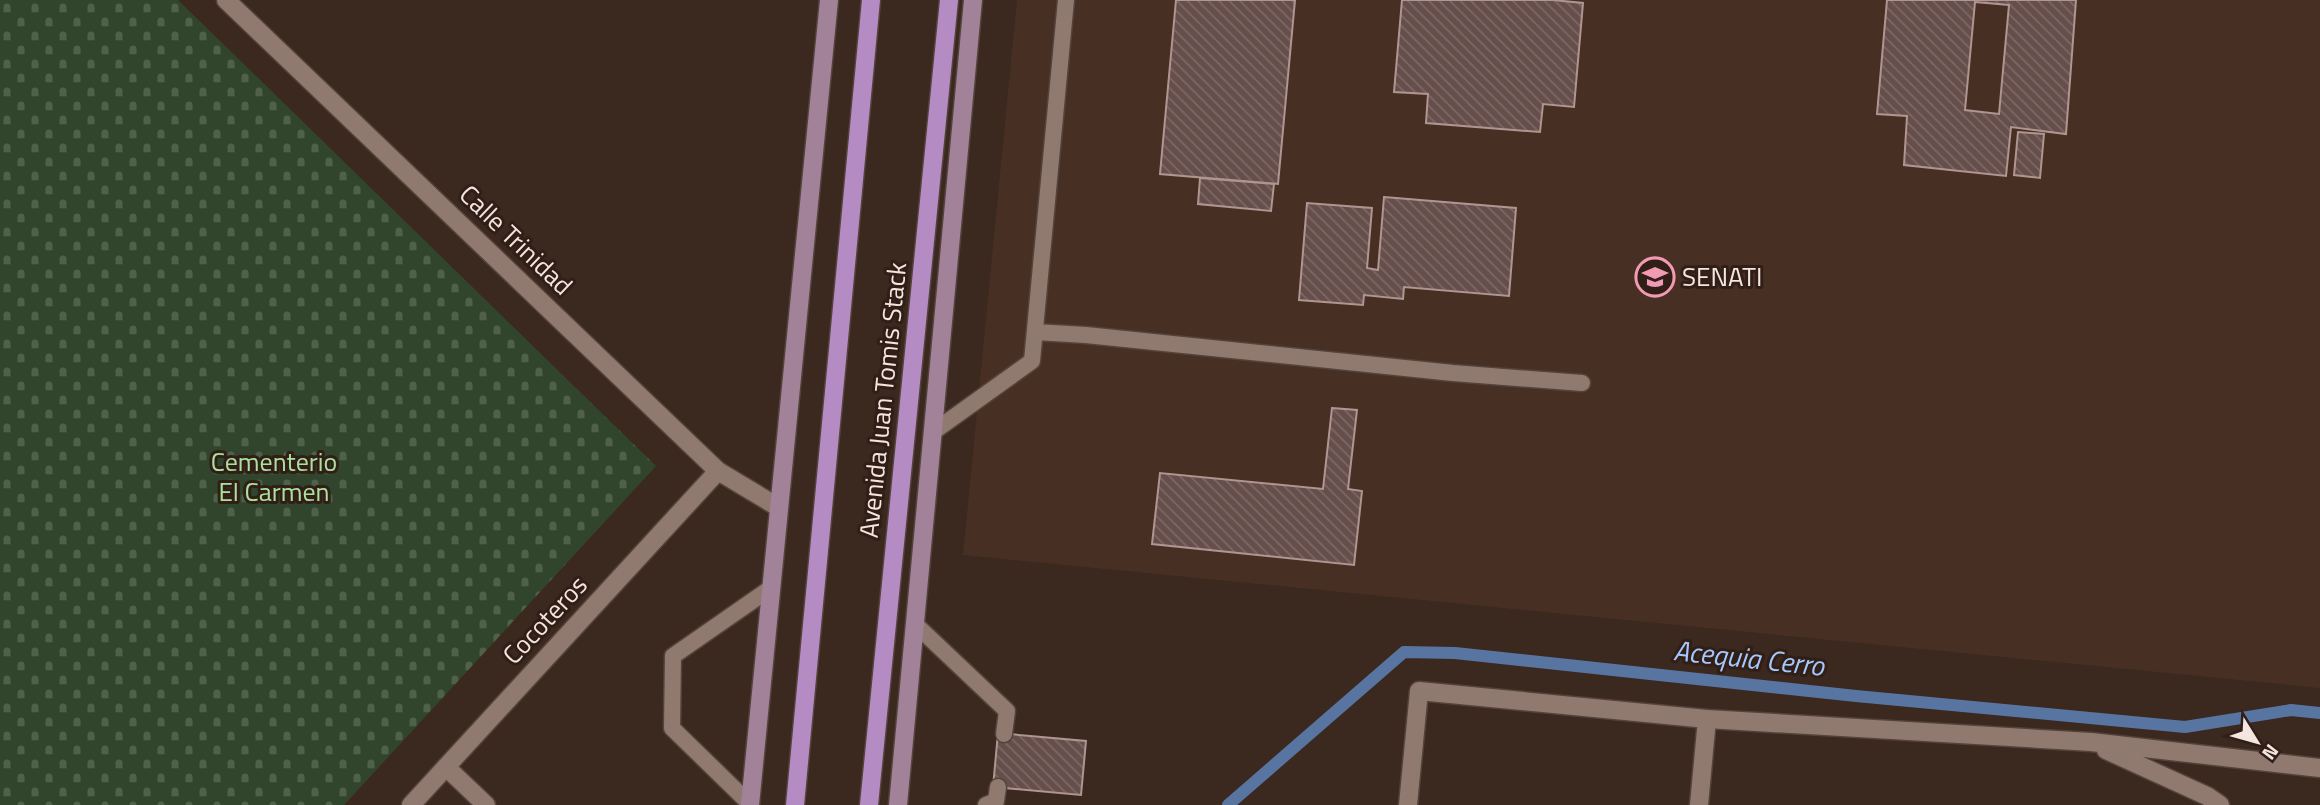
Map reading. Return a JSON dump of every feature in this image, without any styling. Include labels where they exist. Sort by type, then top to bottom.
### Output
[{"type":"main road","name":"Avenida Juan Tomis Stack","points":[[795,805],[871,0]]},
{"type":"main road","name":"Avenida Juan Tomis Stack","points":[[869,805],[949,0]]},
{"type":"street","name":"Calle Trinidad","points":[[226,0],[718,471],[778,507]]},
{"type":"street","points":[[750,805],[829,0]]},
{"type":"street","name":"Avenida Juan Tomis Stack","points":[[898,805],[973,0]]},
{"type":"street","name":"Cocoteros","points":[[411,805],[718,471]]},
{"type":"street","points":[[1408,805],[1419,691],[1707,719],[2091,742],[2320,768]]},
{"type":"street","points":[[1699,805],[1707,719]]},
{"type":"street","points":[[2091,742],[2207,796],[2220,805]]},
{"type":"street","points":[[446,767],[486,805]]},
{"type":"lane","points":[[933,432],[1032,361],[1066,0]]},
{"type":"lane","points":[[1035,332],[1582,383]]},
{"type":"lane","points":[[750,805],[672,728],[673,656],[771,589]]},
{"type":"lane","points":[[915,624],[1007,711],[1004,734]]},
{"type":"lane","points":[[986,805],[996,801],[998,787]]},
{"type":"shaded area","name":"SENATI","points":[[1017,0],[2320,0],[2320,688],[963,555]]},
{"type":"green space","name":"Cementerio El Carmen","points":[[0,0],[178,0],[656,466],[344,805],[0,805]]},
{"type":"building","points":[[1176,0],[1295,0],[1278,184],[1160,174]]},
{"type":"building","points":[[1402,0],[1553,0],[1583,3],[1574,107],[1543,104],[1540,132],[1426,123],[1428,94],[1394,92]]},
{"type":"building","points":[[1887,0],[2076,0],[2066,134],[2011,127],[2006,176],[1904,165],[1907,116],[1877,114]],"holes":[[[1975,2],[2009,5],[1999,114],[1965,110]]]},
{"type":"building","points":[[2018,132],[2044,134],[2040,178],[2014,175]]},
{"type":"building","points":[[1200,178],[1274,184],[1271,211],[1198,204]]},
{"type":"building","points":[[1384,197],[1516,208],[1509,296],[1404,287],[1403,299],[1364,295],[1363,305],[1299,300],[1307,203],[1372,208],[1367,268],[1378,270]]},
{"type":"building","points":[[1332,408],[1357,410],[1348,489],[1362,491],[1354,565],[1152,544],[1160,473],[1323,489]]},
{"type":"building","points":[[998,733],[1086,741],[1081,795],[993,787]]},
{"type":"waterway","name":"Acequia Cerro","points":[[1228,805],[1404,652],[1455,653],[1856,696],[2185,727],[2291,710],[2320,713]]},
{"type":"place","name":"SENATI","points":[[1655,277]]}]
